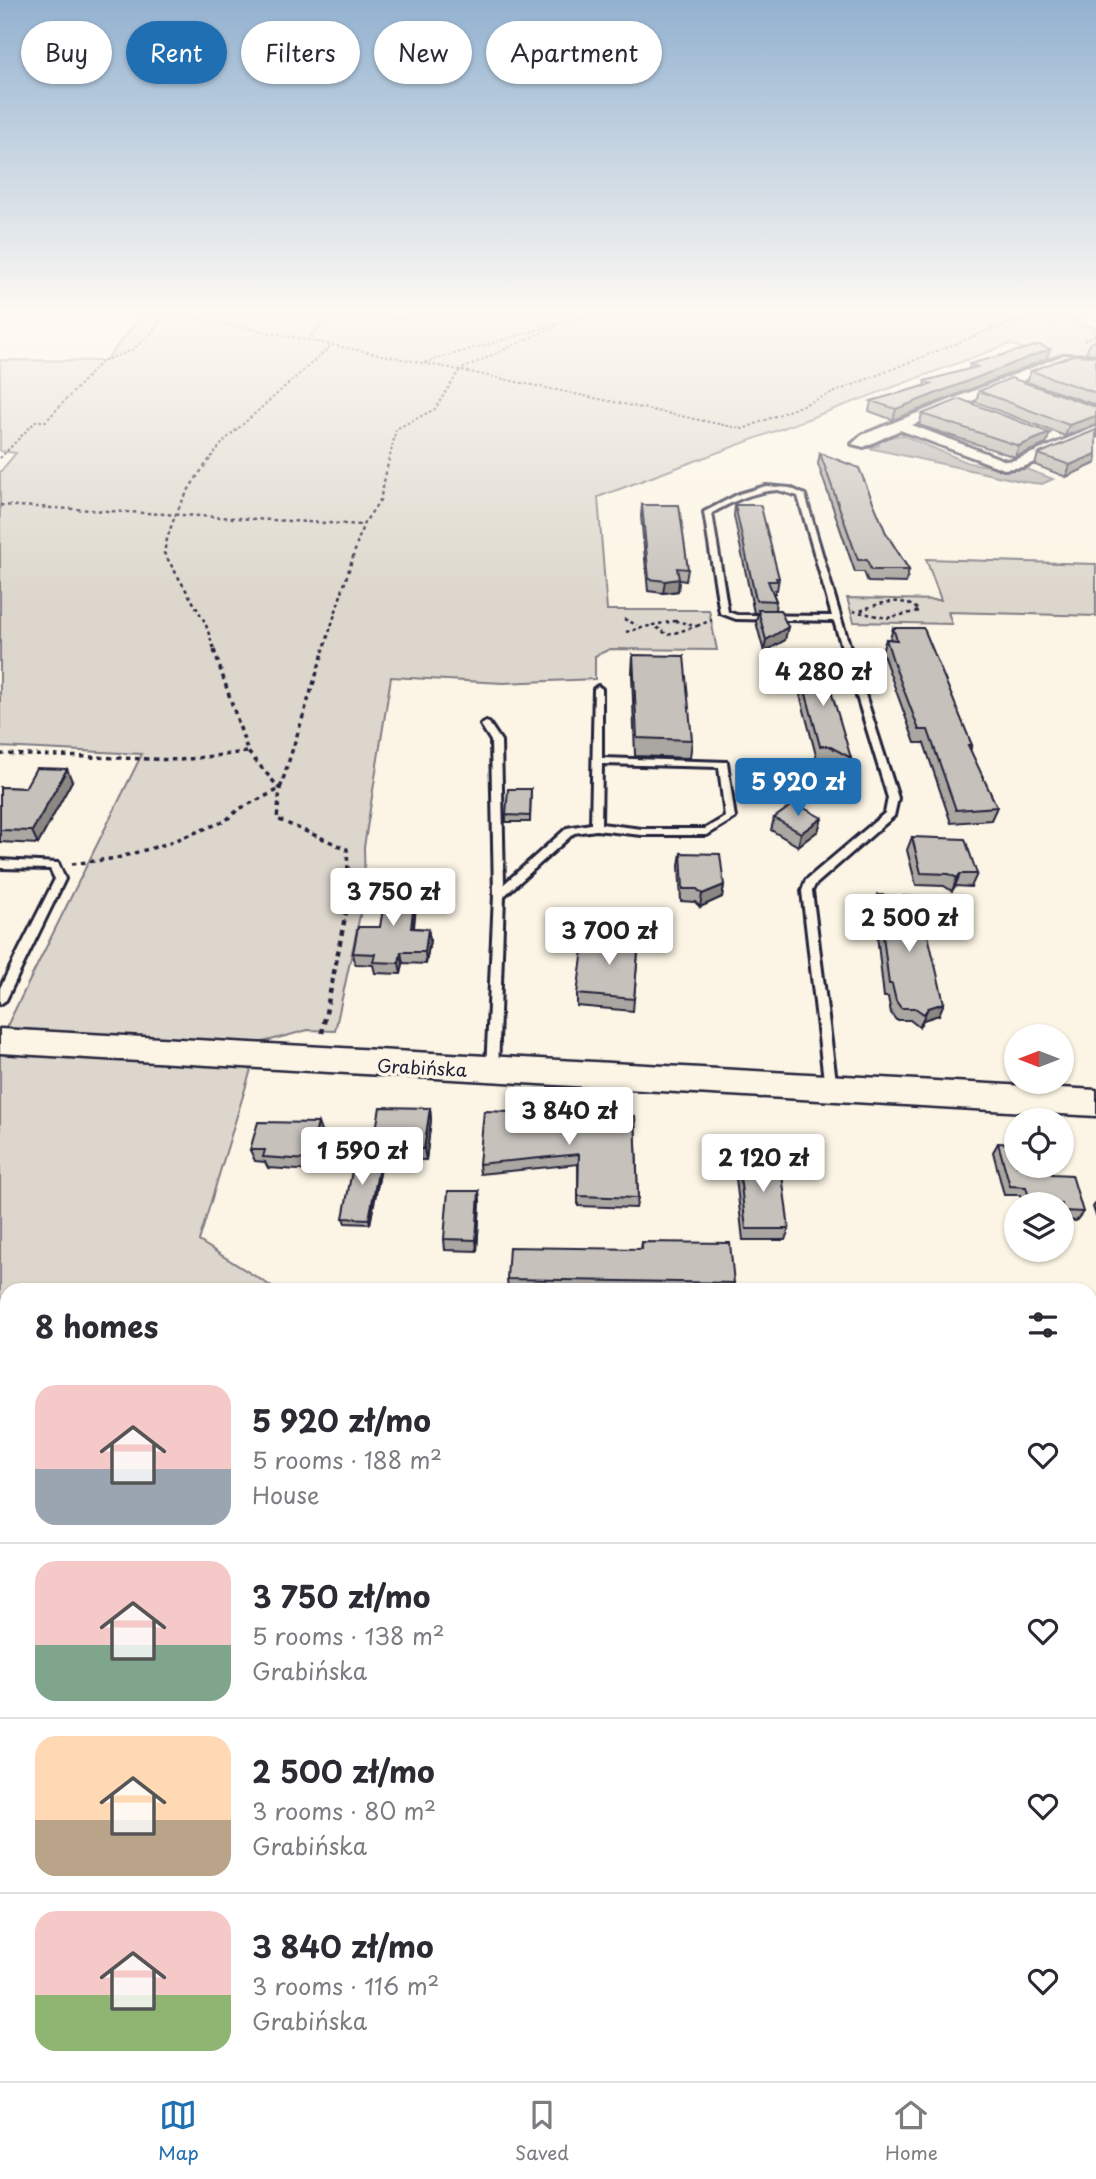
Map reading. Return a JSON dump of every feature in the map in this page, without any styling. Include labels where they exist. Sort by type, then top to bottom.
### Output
[{"type":"street","points":[[859,444],[944,407]]},
{"type":"street","points":[[968,407],[980,412]]},
{"type":"street","points":[[900,425],[1004,465],[1018,464],[1096,431]]},
{"type":"street","points":[[1040,435],[1065,444]]},
{"type":"street","name":"Grabińska","points":[[0,1041],[492,1071],[1096,1103]]},
{"type":"lane","points":[[831,1089],[807,891],[810,883],[890,814],[894,803],[801,495],[787,488],[768,487],[708,512],[724,613],[736,617],[837,619]]},
{"type":"lane","points":[[596,827],[598,689]]},
{"type":"lane","points":[[486,725],[496,741],[499,895],[492,1071]]},
{"type":"lane","points":[[499,895],[570,830],[596,827],[642,832],[707,832],[730,818],[724,764],[598,761]]},
{"type":"lane","points":[[0,864],[54,866],[60,879],[57,890],[0,1000]]},
{"type":"path","points":[[1,456],[36,421],[46,421],[59,407]]},
{"type":"path","points":[[263,407],[224,442],[194,478],[168,531],[164,553],[205,622],[248,752],[280,789]]},
{"type":"path","points":[[317,1061],[352,884],[346,849],[278,819],[280,789],[363,525],[380,500],[396,429],[436,407]]},
{"type":"path","points":[[639,407],[744,429],[797,407]]},
{"type":"path","points":[[0,505],[363,525]]},
{"type":"path","points":[[845,611],[860,611],[893,603],[911,604],[919,611],[887,618],[860,611]]},
{"type":"path","points":[[624,619],[637,625],[653,625],[675,619],[697,626],[683,633],[669,635],[659,633],[653,625]]},
{"type":"path","points":[[626,632],[637,625]]},
{"type":"path","points":[[0,754],[180,760],[248,752]]},
{"type":"path","points":[[54,866],[117,858],[166,844],[225,821],[239,809],[280,789]]},
{"type":"shaded area","points":[[0,407],[839,407],[598,497],[607,610],[709,610],[717,650],[610,649],[595,656],[595,679],[503,683],[391,677],[364,847],[365,892],[335,1031],[308,1030],[259,1043],[199,1241],[266,1283],[0,1283],[0,1040],[142,754],[0,747],[0,472],[16,453],[0,451]]},
{"type":"shaded area","points":[[902,435],[969,463],[1024,468],[1053,479],[1042,484],[1025,482],[869,448],[879,445],[873,440]]},
{"type":"shaded area","points":[[926,559],[1096,564],[1096,616],[948,612],[952,624],[854,622],[847,598],[941,600]]},
{"type":"building","points":[[939,407],[981,407],[1050,433],[1019,446],[922,414]]},
{"type":"building","points":[[1022,407],[1096,407],[1096,416],[1069,425]]},
{"type":"building","points":[[1096,430],[1096,454],[1070,465],[1038,454]]},
{"type":"building","points":[[820,453],[859,468],[886,533],[909,570],[871,570],[867,560],[858,560]]},
{"type":"building","points":[[642,505],[679,505],[688,569],[677,568],[679,579],[649,579]]},
{"type":"building","points":[[735,505],[761,507],[779,578],[776,578],[777,581],[768,581],[776,601],[756,600]]},
{"type":"building","points":[[758,610],[780,610],[788,627],[766,640]]},
{"type":"building","points":[[893,628],[923,628],[925,631],[972,745],[968,745],[997,807],[956,810],[928,730],[919,730],[894,664],[886,639],[897,640]]},
{"type":"building","points":[[633,655],[684,656],[692,740],[637,738]]},
{"type":"building","points":[[798,664],[823,664],[851,758],[829,746],[820,746]]},
{"type":"building","points":[[36,768],[67,769],[32,831],[0,830],[0,787],[25,788]]},
{"type":"building","points":[[508,789],[531,789],[530,816],[506,815]]},
{"type":"building","points":[[795,803],[822,818],[801,833],[774,818]]},
{"type":"building","points":[[912,837],[965,839],[977,874],[960,874],[957,878],[949,874],[921,873]]},
{"type":"building","points":[[681,853],[720,854],[724,885],[702,894],[697,889],[683,889]]},
{"type":"building","points":[[387,884],[416,884],[411,928],[428,929],[425,952],[401,952],[399,963],[373,962],[375,954],[353,953],[358,927],[380,927]]},
{"type":"building","points":[[878,895],[919,897],[944,1003],[928,1008],[924,1014],[915,1008],[901,1008],[896,1001],[892,984],[889,984]]},
{"type":"building","points":[[585,935],[639,940],[634,999],[577,994]]},
{"type":"building","points":[[380,1107],[430,1108],[424,1149],[373,1147]]},
{"type":"building","points":[[484,1111],[635,1116],[638,1198],[578,1196],[579,1154],[479,1164]]},
{"type":"building","points":[[258,1122],[318,1123],[309,1160],[263,1157],[265,1150],[250,1150]]},
{"type":"building","points":[[998,1143],[1004,1143],[1004,1164]]},
{"type":"building","points":[[355,1155],[381,1157],[369,1219],[343,1218]]},
{"type":"building","points":[[738,1158],[780,1159],[789,1229],[746,1229]]},
{"type":"building","points":[[1008,1178],[1073,1178],[1083,1212],[1074,1212],[1074,1192],[1027,1192],[1026,1187],[1010,1186]]},
{"type":"building","points":[[448,1191],[479,1191],[476,1240],[444,1239]]},
{"type":"building","points":[[642,1242],[730,1243],[734,1283],[507,1279],[509,1247],[642,1249]]}]
